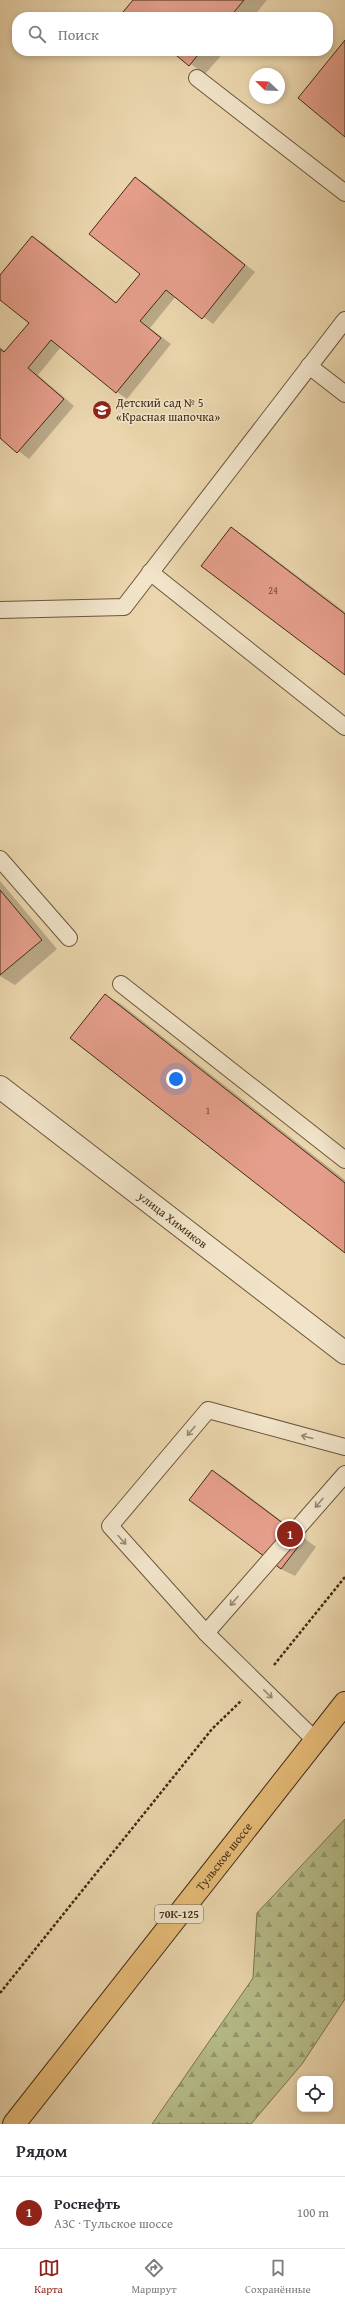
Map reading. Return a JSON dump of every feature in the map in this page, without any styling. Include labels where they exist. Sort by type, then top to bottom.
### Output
[{"type":"main road","name":"Тульское шоссе","points":[[14,2124],[345,1703]]},
{"type":"street","name":"улица Химиков","points":[[0,1087],[345,1353]]},
{"type":"lane","points":[[197,78],[345,193]]},
{"type":"lane","points":[[0,610],[124,607],[345,320]]},
{"type":"lane","points":[[309,366],[345,394]]},
{"type":"lane","points":[[150,572],[345,727]]},
{"type":"lane","points":[[0,859],[69,938]]},
{"type":"lane","points":[[122,984],[345,1160]]},
{"type":"lane","points":[[315,1740],[206,1633],[110,1526],[208,1410],[345,1447]]},
{"type":"lane","points":[[206,1633],[345,1474]]},
{"type":"path","points":[[0,1993],[212,1729],[258,1685],[345,1577]]},
{"type":"green space","points":[[345,1819],[345,1999],[302,2064],[251,2124],[152,2124],[253,1978],[257,1913]]},
{"type":"building","points":[[133,0],[244,0],[234,12],[123,12]]},
{"type":"building","points":[[345,40],[345,137],[298,98]]},
{"type":"building","points":[[177,56],[197,56],[189,66]]},
{"type":"building","points":[[135,177],[245,265],[202,319],[166,290],[140,321],[161,338],[116,393],[51,340],[28,368],[64,399],[17,453],[0,438],[0,349],[4,352],[29,323],[0,300],[0,275],[32,236],[116,303],[140,274],[89,234]]},
{"type":"building","points":[[231,527],[345,614],[345,675],[201,566]]},
{"type":"building","points":[[0,890],[42,940],[0,975]]},
{"type":"building","points":[[105,994],[345,1183],[345,1253],[70,1038]]},
{"type":"building","points":[[212,1470],[304,1539],[281,1569],[189,1500]]},
{"type":"place","name":"Детский сад № 5 «Красная шапочка»","points":[[102,410]]},
{"type":"place","name":"Роснефть","points":[[290,1534]]}]
